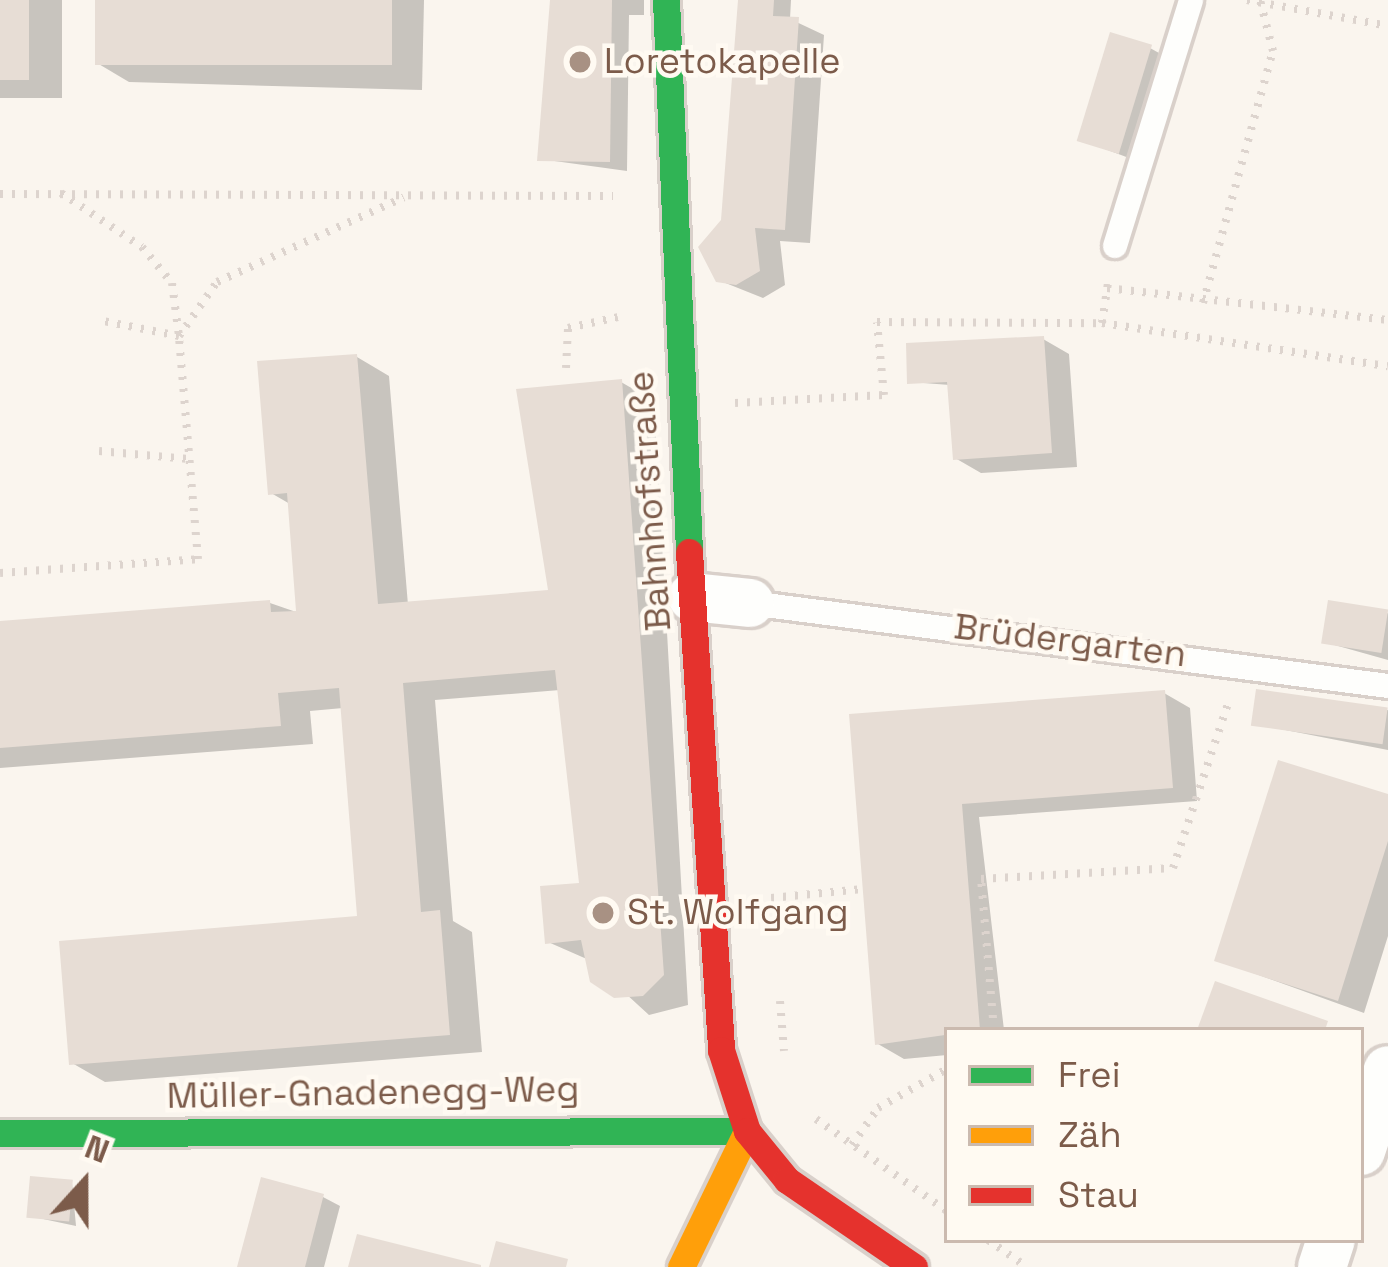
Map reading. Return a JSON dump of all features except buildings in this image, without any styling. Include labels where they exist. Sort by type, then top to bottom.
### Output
[{"type":"main road","name":"Bahnhofstraße","points":[[666,0],[674,317],[721,1050],[747,1130]]},
{"type":"main road","name":"Müller-Gnadenegg-Weg","points":[[0,1133],[747,1130]]},
{"type":"main road","points":[[681,1267],[747,1130],[787,1180],[914,1267]]},
{"type":"street","points":[[692,597],[751,603]]},
{"type":"street","points":[[1364,1142],[1388,1070]]},
{"type":"lane","points":[[1115,246],[1191,0]]},
{"type":"lane","name":"Brüdergarten","points":[[751,603],[1243,661],[1388,686]]},
{"type":"path","points":[[1247,0],[1388,26]]},
{"type":"path","points":[[1203,303],[1273,51],[1260,2]]},
{"type":"path","points":[[0,573],[198,559],[179,336],[162,271],[59,192]]},
{"type":"path","points":[[0,194],[669,196]]},
{"type":"path","points":[[179,336],[217,282],[404,197]]},
{"type":"path","points":[[1107,288],[1203,303],[1388,320]]},
{"type":"path","points":[[566,368],[568,328],[590,316],[674,317]]},
{"type":"path","points":[[98,320],[179,336]]},
{"type":"path","points":[[680,407],[884,395],[877,322],[1102,323],[1388,366]]},
{"type":"path","points":[[99,452],[190,459]]},
{"type":"path","points":[[969,879],[1173,868],[1243,661]]},
{"type":"path","points":[[981,879],[994,1027]]},
{"type":"path","points":[[771,898],[863,889]]},
{"type":"path","points":[[852,1145],[878,1108],[944,1071]]},
{"type":"path","points":[[992,1243],[1027,1267]]},
{"type":"traffic: fast","points":[[666,0],[689,552]]},
{"type":"traffic: fast","points":[[0,1133],[747,1131]]},
{"type":"traffic: slow","points":[[681,1267],[747,1131]]},
{"type":"traffic: jam","points":[[689,552],[721,1050],[747,1131],[787,1180],[914,1267]]},
{"type":"place","name":"Loretokapelle","points":[[580,62]]},
{"type":"place","name":"St. Wolfgang","points":[[603,913]]}]
